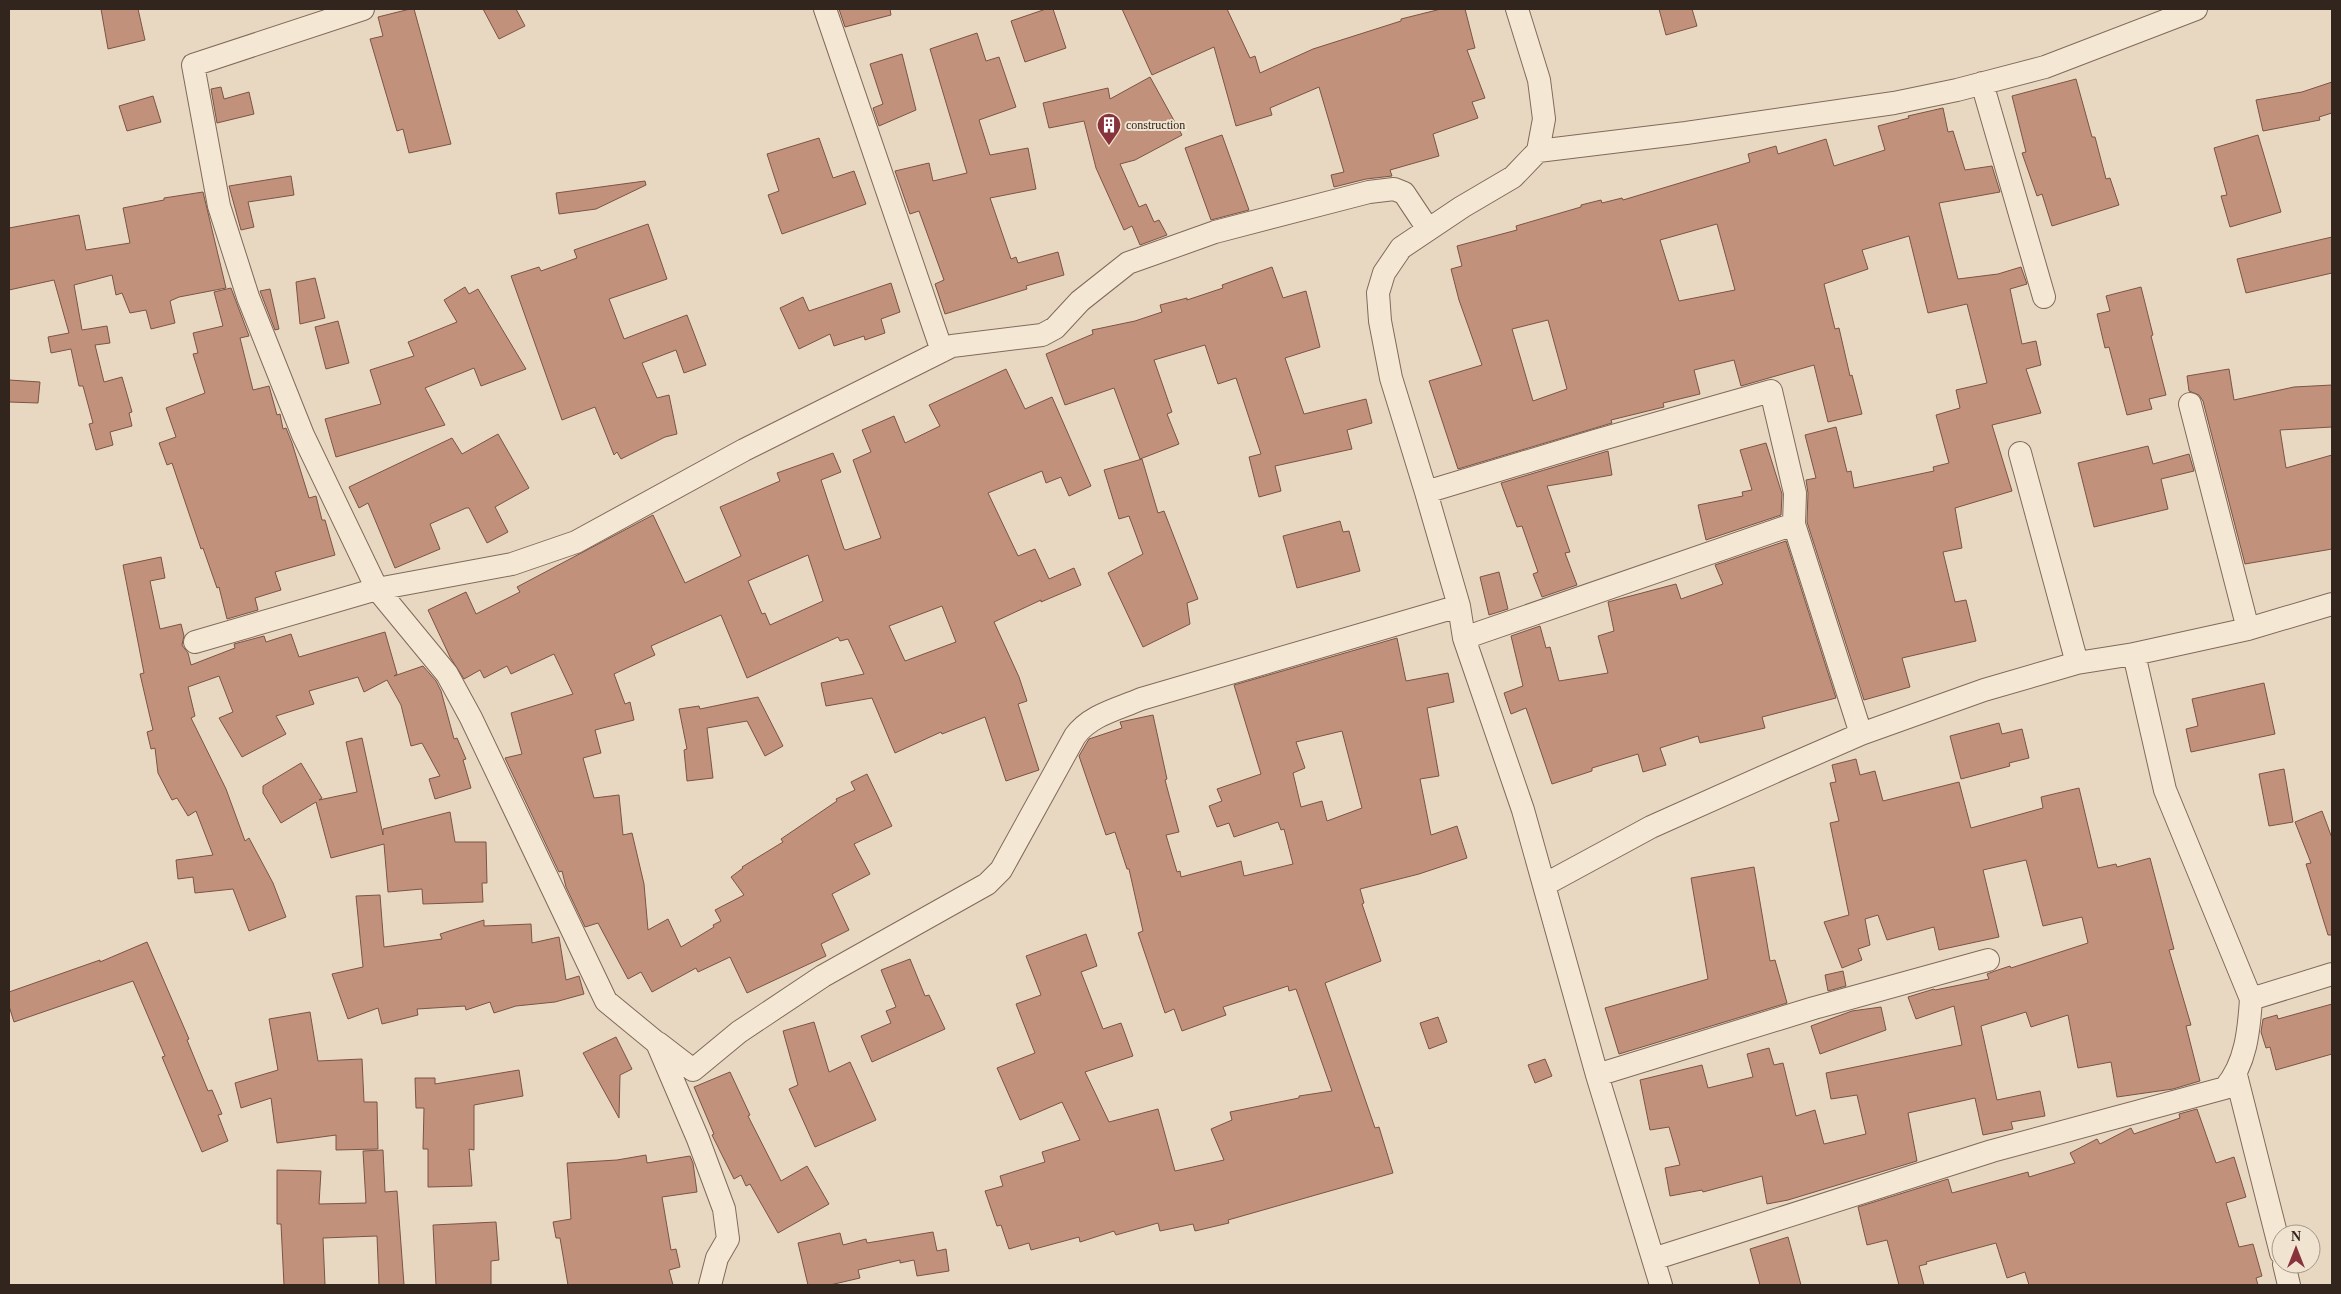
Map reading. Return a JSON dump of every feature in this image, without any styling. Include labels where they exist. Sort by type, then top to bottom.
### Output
[{"type":"street","points":[[363,9],[193,65],[219,206],[248,297],[302,435],[377,589],[447,674],[471,718],[606,1001],[692,1070],[739,1032],[823,976],[987,884],[1001,870],[1075,736],[1092,719],[1141,699],[1459,606]]},
{"type":"street","points":[[825,9],[942,351]]},
{"type":"street","points":[[1517,9],[1539,80],[1542,100],[1544,119],[1538,151],[1513,177],[1462,207],[1401,248],[1384,273],[1378,293],[1380,321],[1391,378],[1459,606],[1464,638],[1523,810],[1597,1075],[1661,1285]]},
{"type":"street","points":[[1538,151],[1686,133],[1894,103],[2045,67],[2196,9]]},
{"type":"street","points":[[1982,83],[2044,297]]},
{"type":"street","points":[[195,642],[377,589],[512,564],[576,542],[744,450],[952,346],[1042,335],[1055,328],[1093,290],[1128,264],[1214,232],[1369,192],[1394,189],[1404,193],[1428,229]]},
{"type":"street","points":[[1426,492],[1771,391],[1796,493],[1794,524],[1862,734]]},
{"type":"street","points":[[2190,404],[2248,629]]},
{"type":"street","points":[[2020,453],[2077,662]]},
{"type":"street","points":[[1464,638],[1794,524]]},
{"type":"street","points":[[1544,885],[1651,827],[1862,734],[1984,690],[2077,662],[2134,654],[2248,629],[2332,604]]},
{"type":"street","points":[[1653,1259],[1992,1151],[2225,1088],[2236,1075],[2249,1030],[2251,999],[2165,790],[2134,654]]},
{"type":"street","points":[[1597,1075],[1814,1008],[1988,960]]},
{"type":"street","points":[[2251,999],[2332,974]]},
{"type":"street","points":[[657,1043],[698,1140],[724,1210],[728,1239],[717,1258],[710,1285]]},
{"type":"street","points":[[2236,1075],[2274,1224]]},
{"type":"building","points":[[101,9],[138,9],[145,40],[108,49]]},
{"type":"building","points":[[414,9],[451,144],[409,153],[403,129],[397,131],[370,39],[383,36],[378,17]]},
{"type":"building","points":[[483,9],[516,9],[525,26],[499,39]]},
{"type":"building","points":[[839,9],[890,9],[891,15],[845,27]]},
{"type":"building","points":[[1046,9],[1053,9],[1066,48],[1025,62],[1011,21]]},
{"type":"building","points":[[1122,9],[1227,9],[1250,58],[1255,56],[1260,73],[1313,49],[1401,21],[1401,19],[1441,9],[1465,9],[1475,48],[1467,50],[1485,98],[1472,102],[1478,118],[1433,134],[1439,156],[1390,170],[1392,176],[1366,179],[1334,187],[1331,175],[1344,172],[1319,87],[1270,108],[1272,115],[1236,126],[1214,47],[1152,75]]},
{"type":"building","points":[[1659,9],[1692,9],[1697,26],[1666,35]]},
{"type":"building","points":[[977,33],[986,61],[999,57],[1016,107],[979,120],[990,155],[1028,148],[1036,189],[990,198],[1011,259],[1016,257],[1018,263],[1058,252],[1064,275],[1026,286],[1027,289],[945,314],[935,284],[944,280],[919,211],[910,214],[895,171],[929,163],[933,181],[967,173],[930,49]]},
{"type":"building","points":[[902,54],[916,110],[879,126],[873,108],[883,104],[870,64]]},
{"type":"building","points":[[1150,77],[1182,135],[1135,160],[1120,164],[1139,207],[1146,204],[1154,222],[1159,220],[1167,235],[1140,245],[1132,226],[1124,230],[1096,168],[1084,121],[1049,128],[1043,103],[1108,88],[1110,99]]},
{"type":"building","points":[[2076,79],[2092,137],[2095,137],[2106,179],[2110,178],[2119,205],[2052,226],[2042,194],[2037,196],[2022,153],[2026,152],[2012,96]]},
{"type":"building","points":[[2332,82],[2332,113],[2319,117],[2320,120],[2263,131],[2256,100],[2302,92]]},
{"type":"building","points":[[221,87],[224,99],[249,92],[254,114],[217,123],[211,89]]},
{"type":"building","points":[[153,96],[161,122],[127,131],[119,106]]},
{"type":"building","points":[[1943,108],[1948,132],[1953,131],[1965,170],[1992,166],[2000,192],[1939,203],[1958,279],[1998,274],[2021,267],[2027,284],[2010,289],[2022,344],[2036,341],[2041,365],[2026,369],[2041,413],[1992,425],[2012,491],[1955,508],[1962,548],[1943,552],[1955,602],[1966,600],[1976,641],[1902,658],[1910,687],[1864,700],[1807,522],[1808,493],[1806,480],[1816,478],[1805,435],[1836,427],[1847,472],[1851,471],[1854,488],[1934,471],[1933,467],[1949,463],[1936,415],[1960,408],[1956,390],[1987,383],[1967,304],[1928,313],[1909,236],[1862,250],[1868,269],[1824,284],[1835,329],[1839,328],[1850,376],[1852,375],[1862,414],[1828,422],[1814,365],[1741,386],[1734,360],[1694,370],[1700,394],[1663,403],[1664,407],[1611,420],[1612,423],[1458,469],[1429,381],[1482,365],[1459,300],[1451,269],[1462,266],[1457,246],[1517,230],[1516,226],[1581,207],[1581,205],[1601,200],[1602,203],[1622,198],[1623,200],[1750,162],[1748,154],[1776,146],[1778,154],[1826,139],[1834,166],[1885,150],[1878,126],[1909,118],[1908,116]],"holes":[[[1717,224],[1735,290],[1679,301],[1660,240]],[[1548,320],[1567,389],[1533,401],[1512,329]]]},
{"type":"building","points":[[1222,135],[1249,210],[1211,220],[1185,148]]},
{"type":"building","points":[[2258,135],[2281,212],[2230,227],[2221,196],[2227,195],[2214,148]]},
{"type":"building","points":[[819,138],[833,178],[854,171],[866,204],[782,234],[768,195],[779,191],[767,154]]},
{"type":"building","points":[[291,176],[294,195],[248,202],[254,227],[241,230],[229,186]]},
{"type":"building","points":[[645,181],[646,185],[596,209],[559,214],[556,193]]},
{"type":"building","points":[[203,192],[226,288],[179,297],[170,301],[175,323],[151,329],[146,310],[130,313],[122,293],[116,295],[112,275],[74,285],[82,330],[107,326],[110,343],[95,345],[104,382],[122,377],[132,412],[129,413],[132,426],[110,432],[113,445],[96,450],[89,424],[93,423],[83,386],[79,386],[71,349],[51,353],[48,337],[69,333],[54,280],[9,290],[9,228],[79,215],[86,250],[130,243],[123,208],[164,200],[164,198]]},
{"type":"building","points":[[648,224],[667,279],[609,299],[624,339],[687,315],[706,365],[684,373],[676,350],[642,363],[657,398],[669,395],[677,434],[665,437],[621,459],[617,452],[614,455],[595,407],[562,420],[511,276],[539,267],[541,271],[577,258],[574,250]]},
{"type":"building","points":[[2332,237],[2332,273],[2246,293],[2237,259]]},
{"type":"building","points":[[1272,267],[1283,298],[1306,291],[1320,347],[1285,358],[1304,414],[1366,399],[1372,423],[1347,430],[1352,449],[1275,466],[1281,491],[1259,497],[1249,457],[1261,454],[1236,378],[1218,384],[1205,345],[1154,360],[1172,412],[1167,414],[1179,444],[1140,459],[1114,388],[1065,405],[1046,354],[1093,334],[1092,330],[1135,321],[1162,312],[1160,305],[1187,298],[1187,300],[1223,288],[1222,285]]},
{"type":"building","points":[[315,278],[325,318],[300,324],[296,282]]},
{"type":"building","points":[[891,283],[900,312],[881,319],[885,333],[865,340],[864,336],[834,346],[830,334],[799,349],[780,308],[803,297],[809,311]]},
{"type":"building","points":[[465,287],[469,294],[478,289],[526,369],[481,386],[474,368],[425,388],[445,425],[336,457],[325,419],[381,404],[370,370],[414,356],[408,342],[457,322],[444,300]]},
{"type":"building","points":[[2141,287],[2166,395],[2149,399],[2152,409],[2127,415],[2109,347],[2105,348],[2097,314],[2110,311],[2106,296]]},
{"type":"building","points":[[231,288],[249,336],[240,338],[253,390],[269,386],[277,415],[280,414],[283,429],[286,428],[292,443],[309,498],[316,496],[322,520],[325,520],[335,555],[275,572],[281,590],[255,598],[258,610],[227,619],[219,587],[217,588],[203,548],[201,549],[172,463],[167,465],[159,443],[176,437],[166,408],[205,393],[193,354],[198,353],[193,333],[223,326],[214,292]]},
{"type":"building","points":[[270,289],[279,329],[275,330],[260,291]]},
{"type":"building","points":[[338,321],[349,363],[326,369],[315,327]]},
{"type":"building","points":[[1006,369],[1025,409],[1052,397],[1091,486],[1069,496],[1061,477],[1046,483],[1042,471],[988,493],[1018,556],[1035,549],[1049,579],[1074,568],[1081,585],[1041,602],[1041,600],[994,622],[1019,677],[1027,701],[1018,704],[1039,770],[1006,781],[985,717],[942,734],[941,732],[895,753],[872,698],[826,706],[821,683],[864,674],[848,639],[840,641],[838,637],[747,678],[721,615],[651,646],[655,655],[614,674],[625,704],[630,702],[634,720],[595,730],[601,753],[583,758],[594,798],[619,795],[623,835],[632,833],[644,884],[648,930],[668,919],[681,947],[714,927],[713,925],[721,921],[715,910],[744,895],[731,877],[742,867],[783,842],[781,839],[837,801],[836,799],[855,790],[851,782],[867,774],[892,826],[854,844],[870,874],[832,894],[849,930],[821,944],[826,956],[747,993],[730,957],[698,972],[696,968],[652,992],[641,972],[628,979],[598,923],[585,927],[566,887],[562,871],[559,872],[505,758],[522,754],[511,713],[573,694],[554,654],[511,674],[507,666],[484,678],[480,670],[464,679],[450,657],[428,610],[466,592],[476,614],[520,592],[517,587],[653,515],[685,583],[741,556],[720,507],[780,481],[777,473],[833,453],[841,472],[821,480],[844,549],[846,550],[881,538],[853,460],[871,452],[862,430],[894,416],[905,443],[940,426],[929,405]],"holes":[[[808,555],[823,601],[770,625],[765,613],[762,614],[748,581]],[[942,606],[956,642],[905,661],[889,626]]]},
{"type":"building","points":[[2229,369],[2234,400],[2294,387],[2332,385],[2332,427],[2280,430],[2286,468],[2332,455],[2332,549],[2245,564],[2203,401],[2199,395],[2189,391],[2187,376]]},
{"type":"building","points":[[9,380],[40,382],[38,403],[9,402]]},
{"type":"building","points":[[498,434],[529,488],[495,507],[508,532],[487,543],[469,508],[466,508],[430,524],[440,549],[395,568],[368,503],[359,508],[349,487],[452,438],[462,454]]},
{"type":"building","points":[[1766,443],[1782,494],[1781,515],[1706,540],[1698,505],[1743,496],[1742,492],[1752,490],[1740,450]]},
{"type":"building","points":[[2148,446],[2153,464],[2189,454],[2194,471],[2161,479],[2168,509],[2094,527],[2078,463]]},
{"type":"building","points":[[1608,451],[1612,475],[1547,486],[1570,552],[1565,553],[1577,585],[1542,597],[1533,574],[1538,572],[1522,526],[1517,527],[1501,483]]},
{"type":"building","points":[[1142,459],[1158,513],[1164,511],[1198,599],[1187,603],[1190,624],[1143,647],[1108,573],[1143,554],[1129,516],[1119,519],[1104,470]]},
{"type":"building","points":[[1340,521],[1343,532],[1349,531],[1360,571],[1297,588],[1283,536]]},
{"type":"building","points":[[1786,541],[1836,698],[1762,717],[1765,728],[1700,743],[1698,736],[1660,748],[1666,765],[1643,772],[1638,754],[1592,768],[1592,771],[1552,784],[1526,708],[1511,714],[1504,693],[1523,686],[1511,636],[1540,626],[1546,648],[1550,647],[1559,681],[1608,673],[1598,636],[1614,631],[1608,602],[1676,584],[1681,599],[1723,584],[1715,565]]},
{"type":"building","points":[[161,557],[165,578],[150,581],[160,629],[181,624],[184,636],[182,645],[188,653],[191,665],[235,648],[234,644],[264,636],[266,642],[291,634],[299,657],[385,632],[397,674],[394,676],[423,666],[436,681],[441,691],[454,739],[457,738],[466,759],[463,760],[471,788],[435,799],[429,779],[440,776],[422,743],[411,746],[401,705],[387,680],[364,692],[358,677],[309,691],[314,704],[276,716],[286,734],[242,757],[219,718],[233,712],[219,676],[188,687],[195,716],[191,718],[226,789],[245,841],[249,838],[273,883],[286,917],[249,931],[233,889],[195,893],[193,877],[178,879],[176,860],[213,855],[196,811],[188,816],[177,798],[172,800],[158,773],[155,748],[151,749],[147,732],[153,730],[140,674],[144,673],[123,565]]},
{"type":"building","points":[[1499,572],[1508,609],[1489,615],[1480,577]]},
{"type":"building","points":[[1397,638],[1406,681],[1448,673],[1454,702],[1427,708],[1439,776],[1420,779],[1431,835],[1457,826],[1467,858],[1419,874],[1360,889],[1364,903],[1362,904],[1381,961],[1325,983],[1375,1128],[1379,1127],[1393,1173],[1228,1220],[1229,1223],[1195,1231],[1193,1224],[1160,1231],[1158,1223],[1116,1235],[1114,1231],[1080,1242],[1079,1237],[1031,1250],[1029,1243],[1009,1249],[1001,1225],[997,1226],[985,1191],[1003,1186],[1000,1176],[1045,1162],[1042,1152],[1080,1140],[1062,1102],[1020,1120],[997,1068],[1035,1053],[1016,1004],[1041,995],[1026,956],[1086,934],[1097,966],[1081,972],[1103,1029],[1121,1023],[1133,1056],[1085,1072],[1109,1122],[1158,1109],[1175,1171],[1224,1160],[1211,1129],[1232,1120],[1230,1112],[1299,1098],[1299,1096],[1332,1091],[1296,989],[1289,991],[1288,986],[1223,1007],[1226,1015],[1182,1031],[1174,1009],[1165,1013],[1138,933],[1143,931],[1129,869],[1127,869],[1115,832],[1106,835],[1079,756],[1089,739],[1122,728],[1120,722],[1153,715],[1167,779],[1165,780],[1179,832],[1166,835],[1177,872],[1180,871],[1181,877],[1241,861],[1244,876],[1293,864],[1284,829],[1281,830],[1278,822],[1234,837],[1229,823],[1217,827],[1209,806],[1222,801],[1217,789],[1261,774],[1234,685]],"holes":[[[1342,731],[1362,808],[1327,821],[1322,801],[1301,807],[1293,773],[1305,768],[1296,742]]]},
{"type":"building","points":[[2264,683],[2275,734],[2191,752],[2186,729],[2198,726],[2192,699]]},
{"type":"building","points":[[758,697],[783,746],[765,756],[747,721],[707,728],[713,778],[687,781],[684,750],[687,749],[679,709],[699,706],[700,709]]},
{"type":"building","points":[[1999,723],[2002,734],[2022,729],[2029,758],[2009,763],[2010,766],[1961,779],[1950,736]]},
{"type":"building","points":[[362,738],[383,835],[383,829],[450,812],[455,842],[486,842],[487,883],[482,883],[483,902],[423,904],[422,889],[388,892],[384,844],[331,858],[316,802],[281,823],[263,793],[263,786],[301,763],[322,798],[319,800],[357,792],[346,742]]},
{"type":"building","points":[[1856,759],[1860,775],[1875,771],[1883,801],[1959,782],[1971,828],[2043,808],[2041,797],[2079,788],[2098,868],[2116,864],[2117,867],[2150,858],[2174,949],[2169,950],[2191,1025],[2186,1026],[2200,1081],[2173,1089],[2117,1097],[2111,1062],[2078,1068],[2068,1015],[2031,1027],[2026,1012],[1981,1026],[1997,1100],[2040,1091],[2045,1116],[2011,1122],[2013,1129],[1983,1135],[1975,1098],[1908,1113],[1917,1161],[1788,1200],[1767,1204],[1762,1176],[1703,1192],[1702,1190],[1670,1196],[1665,1168],[1680,1165],[1669,1127],[1650,1130],[1640,1080],[1702,1065],[1708,1088],[1753,1077],[1747,1054],[1769,1048],[1774,1065],[1783,1063],[1796,1116],[1815,1110],[1824,1144],[1866,1134],[1857,1095],[1831,1099],[1826,1073],[1962,1045],[1954,1006],[1916,1019],[1908,997],[1934,989],[1989,979],[1987,974],[1995,971],[2010,966],[2011,968],[2088,943],[2082,917],[2043,926],[2026,860],[1983,870],[1999,937],[1939,950],[1934,927],[1887,940],[1878,915],[1865,919],[1870,945],[1858,949],[1862,960],[1842,968],[1824,922],[1849,915],[1830,823],[1839,821],[1830,783],[1836,782],[1832,765]]},
{"type":"building","points":[[2284,769],[2293,822],[2269,826],[2259,774]]},
{"type":"building","points":[[2322,811],[2332,838],[2332,935],[2328,935],[2306,864],[2311,863],[2295,822]]},
{"type":"building","points":[[1754,867],[1770,961],[1775,960],[1787,1003],[1619,1054],[1605,1008],[1708,979],[1691,878]]},
{"type":"building","points":[[380,895],[384,947],[442,939],[440,934],[484,920],[484,926],[531,924],[532,943],[559,937],[566,980],[579,976],[584,994],[555,1002],[516,1006],[494,1013],[490,1002],[466,1010],[465,1006],[417,1009],[418,1015],[382,1024],[378,1008],[348,1019],[332,974],[363,967],[356,896]]},
{"type":"building","points":[[147,942],[189,1039],[187,1040],[208,1091],[212,1090],[222,1114],[218,1115],[228,1141],[202,1152],[162,1057],[165,1056],[133,981],[14,1022],[9,1006],[9,992],[100,960],[100,962]]},
{"type":"building","points":[[910,959],[925,996],[929,995],[945,1029],[872,1062],[861,1036],[891,1023],[886,1011],[896,1007],[881,970]]},
{"type":"building","points":[[1843,971],[1846,986],[1828,991],[1825,975]]},
{"type":"building","points":[[2332,1004],[2332,1054],[2276,1070],[2270,1047],[2266,1048],[2261,1032],[2263,1019],[2277,1015],[2278,1019]]},
{"type":"building","points":[[1881,1007],[1886,1030],[1820,1054],[1811,1026],[1852,1011]]},
{"type":"building","points":[[310,1012],[318,1061],[362,1059],[364,1102],[377,1102],[378,1149],[336,1150],[336,1135],[277,1143],[271,1098],[241,1108],[235,1083],[278,1070],[269,1019]]},
{"type":"building","points":[[1438,1017],[1447,1042],[1429,1049],[1420,1023]]},
{"type":"building","points":[[814,1022],[829,1072],[850,1062],[876,1120],[815,1147],[789,1089],[798,1085],[783,1031]]},
{"type":"building","points":[[616,1037],[632,1069],[620,1075],[619,1118],[583,1053]]},
{"type":"building","points":[[1545,1059],[1552,1076],[1535,1083],[1528,1065]]},
{"type":"building","points":[[519,1070],[523,1096],[474,1105],[474,1150],[469,1149],[472,1186],[428,1187],[428,1149],[423,1149],[424,1108],[416,1108],[415,1078],[435,1078],[435,1084]]},
{"type":"building","points":[[730,1072],[750,1115],[748,1116],[781,1181],[807,1166],[829,1204],[778,1233],[750,1184],[746,1186],[741,1175],[734,1179],[712,1135],[714,1134],[694,1087]]},
{"type":"building","points":[[2197,1109],[2216,1163],[2234,1157],[2246,1197],[2226,1203],[2239,1247],[2253,1244],[2262,1276],[2256,1278],[2258,1285],[2029,1285],[2025,1272],[2007,1278],[1996,1243],[1926,1262],[1927,1264],[1919,1266],[1924,1285],[1899,1285],[1887,1240],[1867,1245],[1858,1207],[1948,1179],[1952,1193],[2028,1172],[2029,1177],[2075,1163],[2070,1153],[2097,1139],[2100,1144],[2131,1128],[2134,1134],[2180,1118],[2179,1114]]},
{"type":"building","points":[[383,1150],[385,1192],[397,1191],[404,1285],[379,1285],[377,1236],[323,1238],[325,1285],[284,1285],[281,1224],[277,1224],[277,1170],[321,1171],[319,1204],[366,1203],[363,1151]]},
{"type":"building","points":[[646,1155],[647,1163],[690,1156],[693,1163],[697,1192],[662,1197],[671,1250],[676,1249],[680,1267],[669,1270],[673,1285],[568,1285],[560,1238],[556,1238],[553,1222],[571,1219],[567,1163],[617,1160]]},
{"type":"building","points":[[496,1222],[499,1260],[491,1261],[491,1285],[436,1285],[433,1225]]},
{"type":"building","points":[[933,1232],[937,1251],[946,1249],[949,1271],[917,1276],[914,1260],[900,1263],[900,1260],[858,1270],[860,1278],[830,1285],[808,1285],[798,1243],[840,1233],[843,1245],[866,1239],[867,1243]]},
{"type":"building","points":[[1788,1237],[1801,1285],[1760,1285],[1750,1249]]},
{"type":"place","name":"construction","points":[[1109,146]]}]
